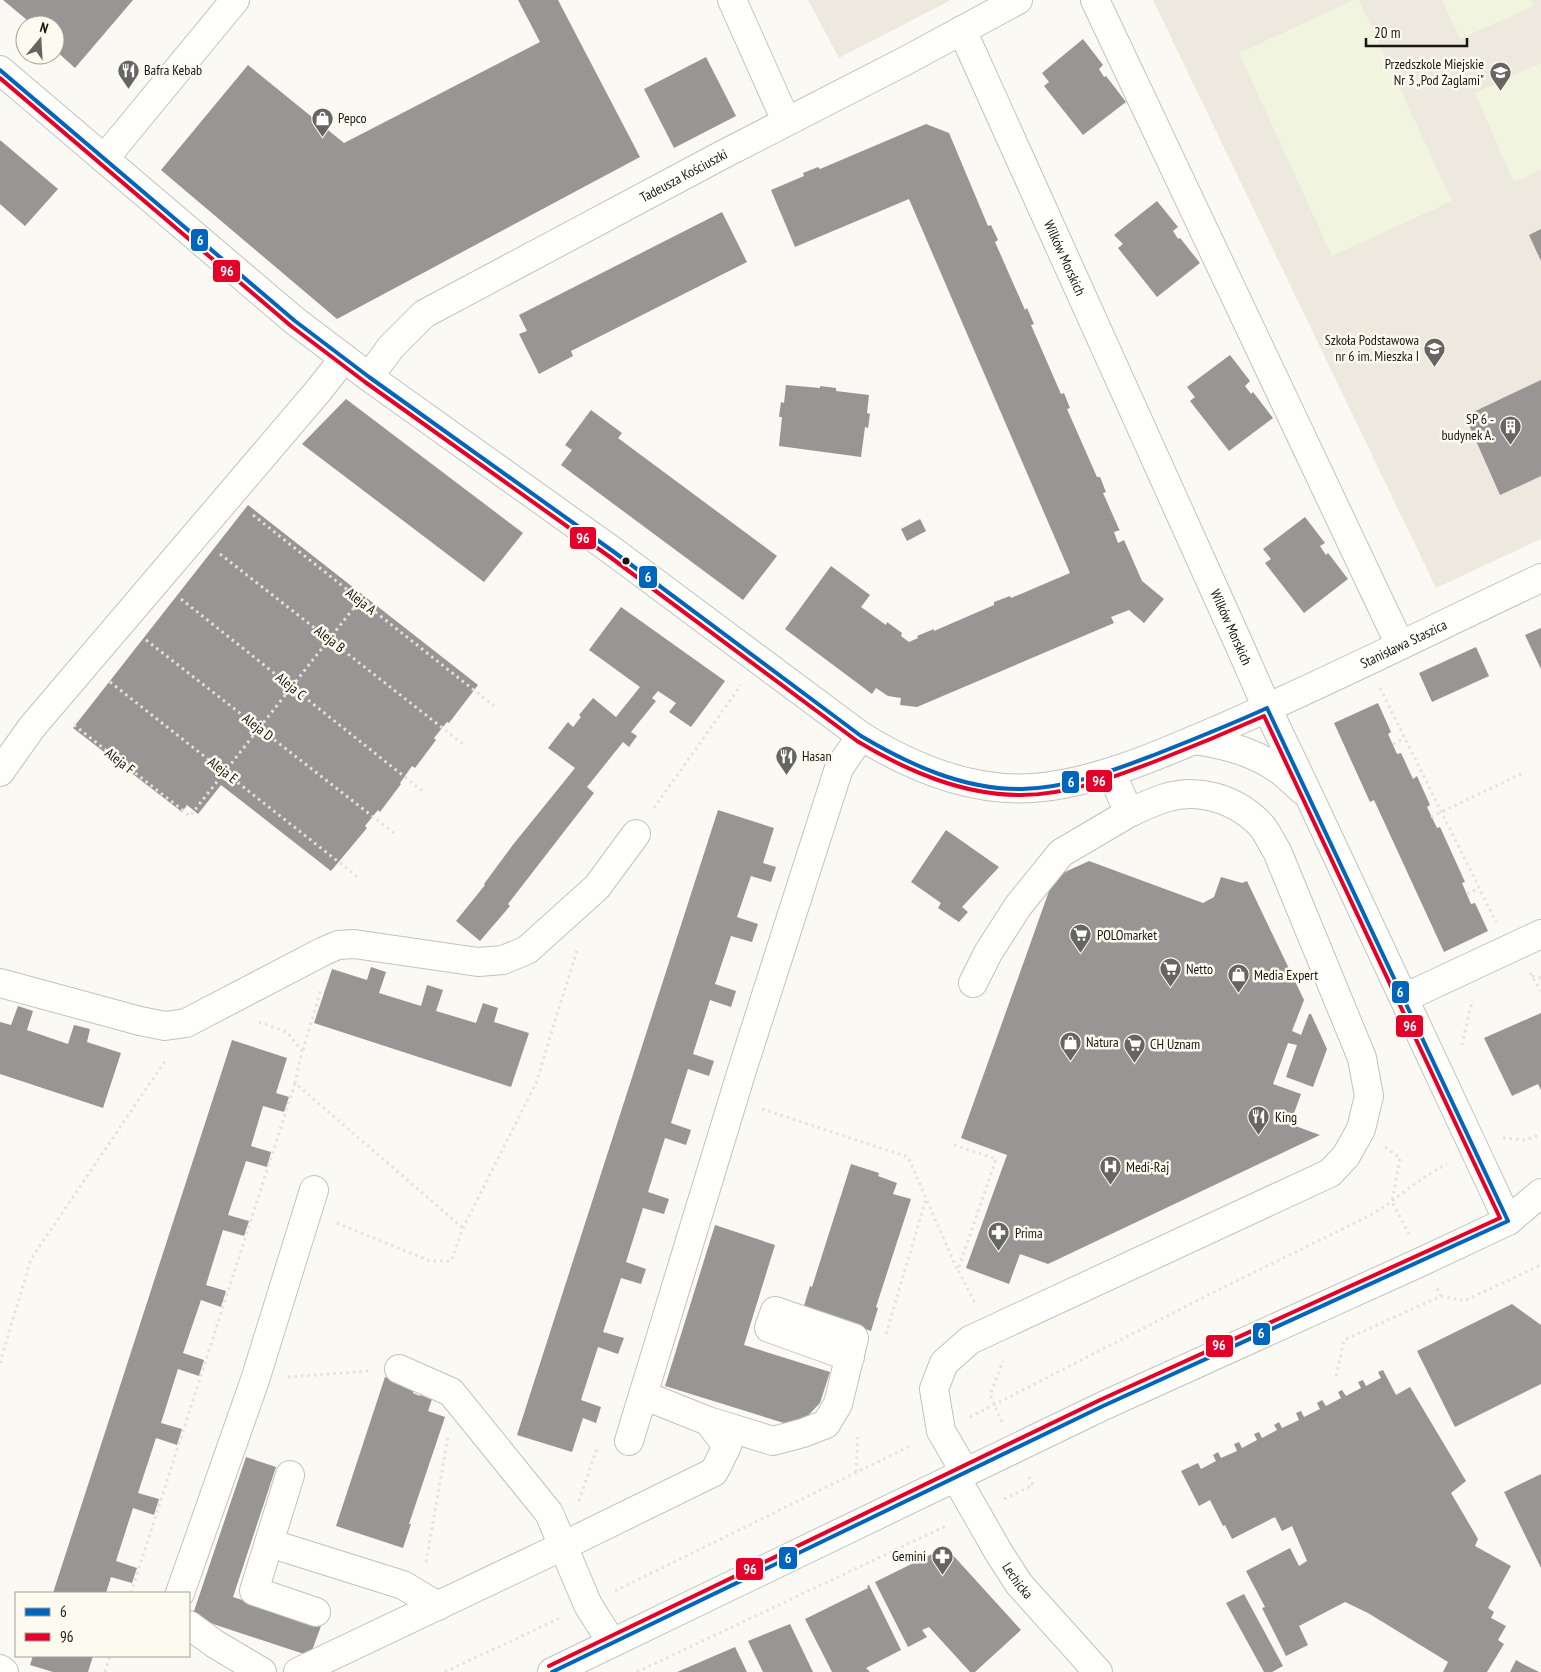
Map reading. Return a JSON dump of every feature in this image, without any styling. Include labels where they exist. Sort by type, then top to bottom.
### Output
[{"type":"street","points":[[104,159],[234,0]]},
{"type":"street","points":[[732,0],[786,122]]},
{"type":"street","name":"Tadeusza Kościuszki","points":[[369,377],[391,347],[424,314],[1018,0]]},
{"type":"street","points":[[1095,0],[1400,645]]},
{"type":"street","name":"Wilków Morskich","points":[[962,30],[1267,708],[1508,1221]]},
{"type":"street","name":"Stanisława Staszica","points":[[0,70],[295,321],[369,377],[614,552],[861,736],[884,751],[914,765],[964,782],[1004,788],[1031,788],[1063,784],[1111,772],[1194,740],[1267,708],[1541,578]]},
{"type":"street","points":[[0,772],[32,727],[319,390],[344,358]]},
{"type":"street","points":[[629,1441],[733,1099],[839,768],[861,736]]},
{"type":"street","points":[[1194,740],[1225,744],[1253,755],[1281,771],[1310,798]]},
{"type":"street","points":[[1111,772],[1129,813]]},
{"type":"street","name":"Lechicka","points":[[973,983],[988,953],[1018,906],[1061,853],[1129,813],[1165,798],[1196,794],[1220,798],[1240,807],[1259,823],[1277,851],[1362,1058],[1369,1096],[1361,1129],[1346,1156],[1330,1173],[970,1340],[944,1363],[934,1389],[941,1431],[998,1553],[1019,1584],[1098,1672]]},
{"type":"street","points":[[0,983],[165,1026],[186,1023],[338,945],[354,944],[478,962],[503,960],[526,950],[597,887],[636,834]]},
{"type":"street","points":[[1404,998],[1541,934]]},
{"type":"street","points":[[1508,1221],[1541,1193]]},
{"type":"street","points":[[180,1592],[255,1380],[310,1201]]},
{"type":"street","points":[[552,1672],[1103,1406],[1508,1221],[1541,1215]]},
{"type":"street","points":[[643,1395],[708,1421],[773,1440],[803,1433],[826,1424],[838,1404],[845,1370],[850,1357]]},
{"type":"street","points":[[399,1369],[451,1392],[550,1512],[588,1605],[612,1643]]},
{"type":"street","points":[[298,1672],[429,1600],[563,1546],[714,1472],[727,1446],[708,1421]]},
{"type":"street","points":[[290,1475],[254,1591],[316,1612]]},
{"type":"street","points":[[269,1543],[403,1585],[429,1600]]},
{"type":"street","points":[[190,1626],[262,1672]]},
{"type":"street","points":[[0,1669],[4,1672]]},
{"type":"path","name":"Aleja A","points":[[229,496],[494,706]]},
{"type":"path","name":"Aleja B","points":[[196,535],[463,744]]},
{"type":"path","name":"Aleja C","points":[[157,579],[425,793]]},
{"type":"path","points":[[224,772],[360,600]]},
{"type":"path","name":"Aleja D","points":[[122,621],[394,833]]},
{"type":"path","points":[[636,834],[758,660]]},
{"type":"path","name":"Aleja E","points":[[86,663],[359,878]]},
{"type":"path","points":[[1379,687],[1509,949]]},
{"type":"path","name":"Aleja F","points":[[50,706],[190,816],[224,772]]},
{"type":"path","points":[[1393,744],[1405,738]]},
{"type":"path","points":[[1431,817],[1525,772]]},
{"type":"path","points":[[1467,894],[1479,888]]},
{"type":"path","points":[[310,1201],[430,1261],[451,1261],[463,1228],[536,1082],[580,943]]},
{"type":"path","points":[[130,1592],[295,1083],[302,1051],[333,947]]},
{"type":"path","points":[[1460,1053],[1481,962]]},
{"type":"path","points":[[218,1006],[287,1032],[302,1051]]},
{"type":"path","points":[[0,1363],[31,1259],[176,1044],[186,1023]]},
{"type":"path","points":[[295,1083],[463,1228]]},
{"type":"path","points":[[733,1099],[908,1157],[958,1270]]},
{"type":"path","points":[[1505,1138],[1526,1140],[1541,1134]]},
{"type":"path","points":[[1441,1296],[1464,1301],[1541,1265]]},
{"type":"path","points":[[255,1380],[399,1369]]},
{"type":"path","points":[[429,1600],[455,1398]]},
{"type":"path","points":[[578,1501],[600,1438]]},
{"type":"path","points":[[105,1672],[110,1657]]},
{"type":"shaded area","points":[[808,0],[951,0],[839,58]]},
{"type":"shaded area","name":"Szkoła Podstawowa nr 6 im. Mieszka I","points":[[1153,0],[1541,0],[1541,539],[1436,588]]},
{"type":"green space","points":[[1354,0],[1359,0],[1452,201],[1332,256],[1239,53]]},
{"type":"green space","points":[[1442,0],[1531,0],[1534,6],[1460,39]]},
{"type":"green space","points":[[1541,63],[1541,170],[1514,182],[1475,93]]},
{"type":"building","points":[[3,0],[133,0],[75,68],[65,59],[65,15],[21,15]]},
{"type":"building","points":[[518,0],[558,0],[640,157],[337,319],[161,170],[248,65],[344,143],[540,42]]},
{"type":"building","points":[[1083,39],[1103,65],[1099,69],[1104,77],[1106,76],[1126,102],[1083,135],[1044,86],[1049,82],[1042,73]]},
{"type":"building","points":[[706,57],[736,116],[674,148],[644,89]]},
{"type":"building","points":[[926,124],[949,133],[988,226],[991,225],[998,240],[995,242],[1025,310],[1027,308],[1034,324],[1031,325],[1061,394],[1064,393],[1070,408],[1067,409],[1097,477],[1100,477],[1106,492],[1103,493],[1120,530],[1114,532],[1118,543],[1124,540],[1142,581],[1164,599],[1144,623],[1129,610],[1111,617],[1114,623],[917,707],[900,705],[901,698],[888,696],[876,688],[872,694],[785,629],[831,566],[870,595],[861,607],[886,625],[887,622],[902,633],[901,636],[909,642],[918,638],[917,636],[934,629],[934,631],[994,605],[994,602],[1010,596],[1011,598],[1070,573],[909,199],[795,247],[771,190],[804,176],[803,173],[818,167],[820,169]]},
{"type":"building","points":[[0,140],[58,189],[25,226],[0,204]]},
{"type":"building","points":[[1157,201],[1178,227],[1173,231],[1178,239],[1180,238],[1200,263],[1157,297],[1118,248],[1123,244],[1114,235]]},
{"type":"building","points":[[722,212],[747,262],[571,351],[573,356],[539,374],[519,334],[527,331],[519,315]]},
{"type":"building","points":[[1541,229],[1541,261],[1529,235]]},
{"type":"building","points":[[1230,355],[1250,381],[1245,386],[1251,394],[1253,392],[1273,418],[1229,451],[1190,401],[1195,397],[1187,387]]},
{"type":"building","name":"SP 6 - budynek A.","points":[[1541,380],[1541,476],[1500,495],[1465,416]]},
{"type":"building","points":[[786,385],[820,388],[820,386],[836,388],[836,391],[869,395],[867,413],[870,414],[868,428],[865,427],[861,457],[779,446],[782,417],[779,417],[781,402],[784,403]]},
{"type":"building","points":[[346,399],[523,533],[484,582],[302,444]]},
{"type":"building","points":[[591,410],[622,433],[618,438],[777,556],[743,600],[561,465],[572,450],[565,445]]},
{"type":"building","points":[[248,505],[478,685],[449,723],[447,722],[434,738],[436,740],[415,768],[412,766],[380,812],[378,810],[365,826],[367,828],[331,871],[221,785],[198,814],[187,805],[182,812],[73,728]]},
{"type":"building","points":[[1305,517],[1325,543],[1320,546],[1326,555],[1328,553],[1348,579],[1304,613],[1265,563],[1271,559],[1263,549]]},
{"type":"building","points":[[920,519],[926,531],[907,541],[901,529]]},
{"type":"building","points":[[621,607],[725,681],[691,727],[669,712],[676,703],[658,691],[652,698],[656,701],[631,732],[637,736],[629,747],[623,742],[587,787],[594,793],[508,904],[510,906],[480,941],[456,921],[485,885],[512,846],[575,768],[548,748],[568,722],[573,727],[581,717],[579,715],[593,698],[616,717],[640,687],[589,650]]},
{"type":"building","points":[[1541,628],[1541,669],[1525,635]]},
{"type":"building","points":[[1476,647],[1489,676],[1432,702],[1419,673]]},
{"type":"building","points":[[1378,703],[1391,732],[1388,734],[1397,754],[1401,753],[1413,779],[1417,776],[1430,805],[1427,807],[1437,828],[1440,827],[1465,882],[1462,883],[1471,904],[1475,903],[1488,931],[1444,952],[1374,800],[1370,802],[1334,723]]},
{"type":"building","points":[[718,810],[774,828],[763,863],[776,867],[771,882],[751,876],[737,917],[758,924],[752,942],[731,936],[715,984],[736,991],[731,1007],[710,1000],[693,1054],[714,1061],[709,1076],[688,1069],[671,1123],[691,1130],[686,1145],[665,1138],[648,1192],[669,1199],[664,1214],[643,1208],[626,1262],[646,1269],[641,1284],[621,1278],[603,1332],[624,1338],[618,1354],[598,1347],[581,1400],[601,1407],[596,1423],[583,1418],[572,1452],[517,1435]]},
{"type":"building","points":[[946,830],[999,867],[962,907],[968,912],[959,922],[938,908],[941,903],[911,882]]},
{"type":"building","name":"CH Uznam","points":[[1089,861],[1203,903],[1214,897],[1221,877],[1242,883],[1247,881],[1304,1000],[1292,1031],[1301,1035],[1309,1014],[1311,1014],[1327,1049],[1313,1087],[1286,1077],[1297,1045],[1288,1043],[1273,1084],[1301,1094],[1290,1124],[1320,1135],[1048,1264],[1020,1254],[1009,1284],[966,1268],[1007,1155],[961,1138],[1054,877]]},
{"type":"building","points":[[371,967],[386,972],[379,993],[421,1006],[427,985],[443,990],[436,1011],[476,1023],[483,1003],[498,1008],[494,1022],[529,1033],[511,1087],[314,1023],[332,969],[367,980]]},
{"type":"building","points":[[18,1006],[33,1011],[27,1030],[68,1044],[74,1025],[90,1029],[87,1042],[121,1053],[103,1108],[0,1074],[0,1022],[11,1025]]},
{"type":"building","points":[[1541,1013],[1541,1090],[1538,1084],[1512,1096],[1484,1038]]},
{"type":"building","points":[[232,1040],[287,1058],[276,1093],[289,1097],[284,1112],[263,1106],[251,1146],[271,1152],[267,1167],[246,1161],[228,1215],[249,1221],[244,1236],[223,1230],[206,1285],[226,1291],[221,1307],[201,1300],[183,1353],[204,1360],[199,1376],[178,1369],[161,1423],[182,1429],[177,1445],[156,1438],[138,1493],[159,1499],[154,1515],[133,1508],[116,1561],[137,1568],[132,1583],[111,1577],[106,1592],[53,1592]]},
{"type":"building","points":[[851,1164],[879,1173],[878,1176],[897,1183],[893,1194],[911,1199],[876,1307],[878,1308],[871,1331],[803,1309],[810,1286],[812,1287]]},
{"type":"building","points":[[715,1225],[775,1245],[744,1345],[830,1372],[820,1403],[797,1427],[665,1386]]},
{"type":"building","points":[[1512,1304],[1541,1325],[1541,1384],[1455,1427],[1417,1351]]},
{"type":"building","points":[[1383,1370],[1396,1395],[1410,1387],[1466,1481],[1451,1493],[1478,1539],[1475,1546],[1511,1566],[1488,1608],[1494,1612],[1491,1618],[1506,1626],[1498,1640],[1504,1644],[1487,1672],[1443,1672],[1448,1662],[1368,1613],[1345,1602],[1299,1626],[1308,1645],[1286,1656],[1262,1608],[1265,1607],[1246,1571],[1290,1548],[1299,1566],[1307,1561],[1292,1526],[1282,1531],[1275,1517],[1232,1539],[1210,1500],[1199,1506],[1181,1471],[1198,1463],[1201,1469],[1216,1461],[1213,1455],[1218,1452],[1221,1458],[1237,1451],[1234,1444],[1239,1442],[1242,1448],[1257,1440],[1254,1434],[1259,1432],[1262,1438],[1277,1430],[1274,1425],[1279,1422],[1282,1428],[1299,1420],[1296,1413],[1301,1411],[1304,1417],[1320,1409],[1317,1403],[1322,1400],[1326,1406],[1341,1398],[1338,1392],[1342,1390],[1346,1396],[1361,1388],[1358,1382],[1363,1380],[1366,1386],[1381,1378],[1378,1372]]},
{"type":"building","points":[[385,1377],[414,1388],[413,1393],[420,1396],[430,1399],[431,1395],[433,1396],[428,1411],[445,1417],[409,1524],[411,1524],[403,1548],[336,1526]]},
{"type":"building","points":[[246,1457],[276,1467],[233,1597],[321,1626],[310,1656],[192,1617]]},
{"type":"building","points":[[1541,1474],[1541,1568],[1504,1492]]},
{"type":"building","points":[[938,1551],[951,1553],[1021,1630],[975,1672],[970,1672],[929,1627],[922,1630],[927,1637],[908,1647],[875,1582]]},
{"type":"building","points":[[869,1585],[901,1650],[866,1668],[870,1672],[832,1672],[805,1619],[868,1588],[867,1586]]},
{"type":"building","points":[[1244,1594],[1283,1666],[1272,1672],[1264,1672],[1226,1603]]},
{"type":"building","points":[[790,1624],[813,1672],[763,1672],[748,1641]]},
{"type":"building","points":[[735,1647],[747,1672],[677,1672]]},
{"type":"building","points":[[33,1657],[93,1657],[88,1672],[53,1672],[30,1665]]},
{"type":"building","points":[[1516,1660],[1523,1664],[1539,1672],[1510,1672]]},
{"type":"transit line","name":"6","points":[[0,70],[295,321],[369,377],[614,552],[861,736],[899,757],[938,774],[979,785],[1022,789],[1056,786],[1090,778],[1122,767],[1267,708],[1508,1221],[1103,1406],[552,1672]]},
{"type":"transit line","name":"96","points":[[0,78],[291,326],[365,382],[610,557],[857,741],[895,762],[956,786],[978,791],[1021,795],[1055,792],[1072,789],[1123,773],[1264,716],[1500,1218],[1100,1400],[549,1666]]},
{"type":"place","name":"Bafra Kebab","points":[[128,89]]},
{"type":"place","name":"Przedszkole Miejskie Nr 3 „Pod Żaglami\"","points":[[1500,91]]},
{"type":"place","name":"Pepco","points":[[322,137]]},
{"type":"place","name":"Szkoła Podstawowa nr 6 im. Mieszka I","points":[[1435,367]]},
{"type":"place","name":"SP 6 - budynek A.","points":[[1510,446]]},
{"type":"place","name":"Hasan","points":[[786,775]]},
{"type":"place","name":"POLOmarket","points":[[1081,954]]},
{"type":"place","name":"Netto","points":[[1170,988]]},
{"type":"place","name":"Media Expert","points":[[1238,994]]},
{"type":"place","name":"Natura","points":[[1070,1061]]},
{"type":"place","name":"CH Uznam","points":[[1134,1063]]},
{"type":"place","name":"King","points":[[1259,1136]]},
{"type":"place","name":"Medi-Raj","points":[[1110,1186]]},
{"type":"place","name":"Prima","points":[[999,1252]]},
{"type":"place","name":"Gemini","points":[[942,1575]]}]
